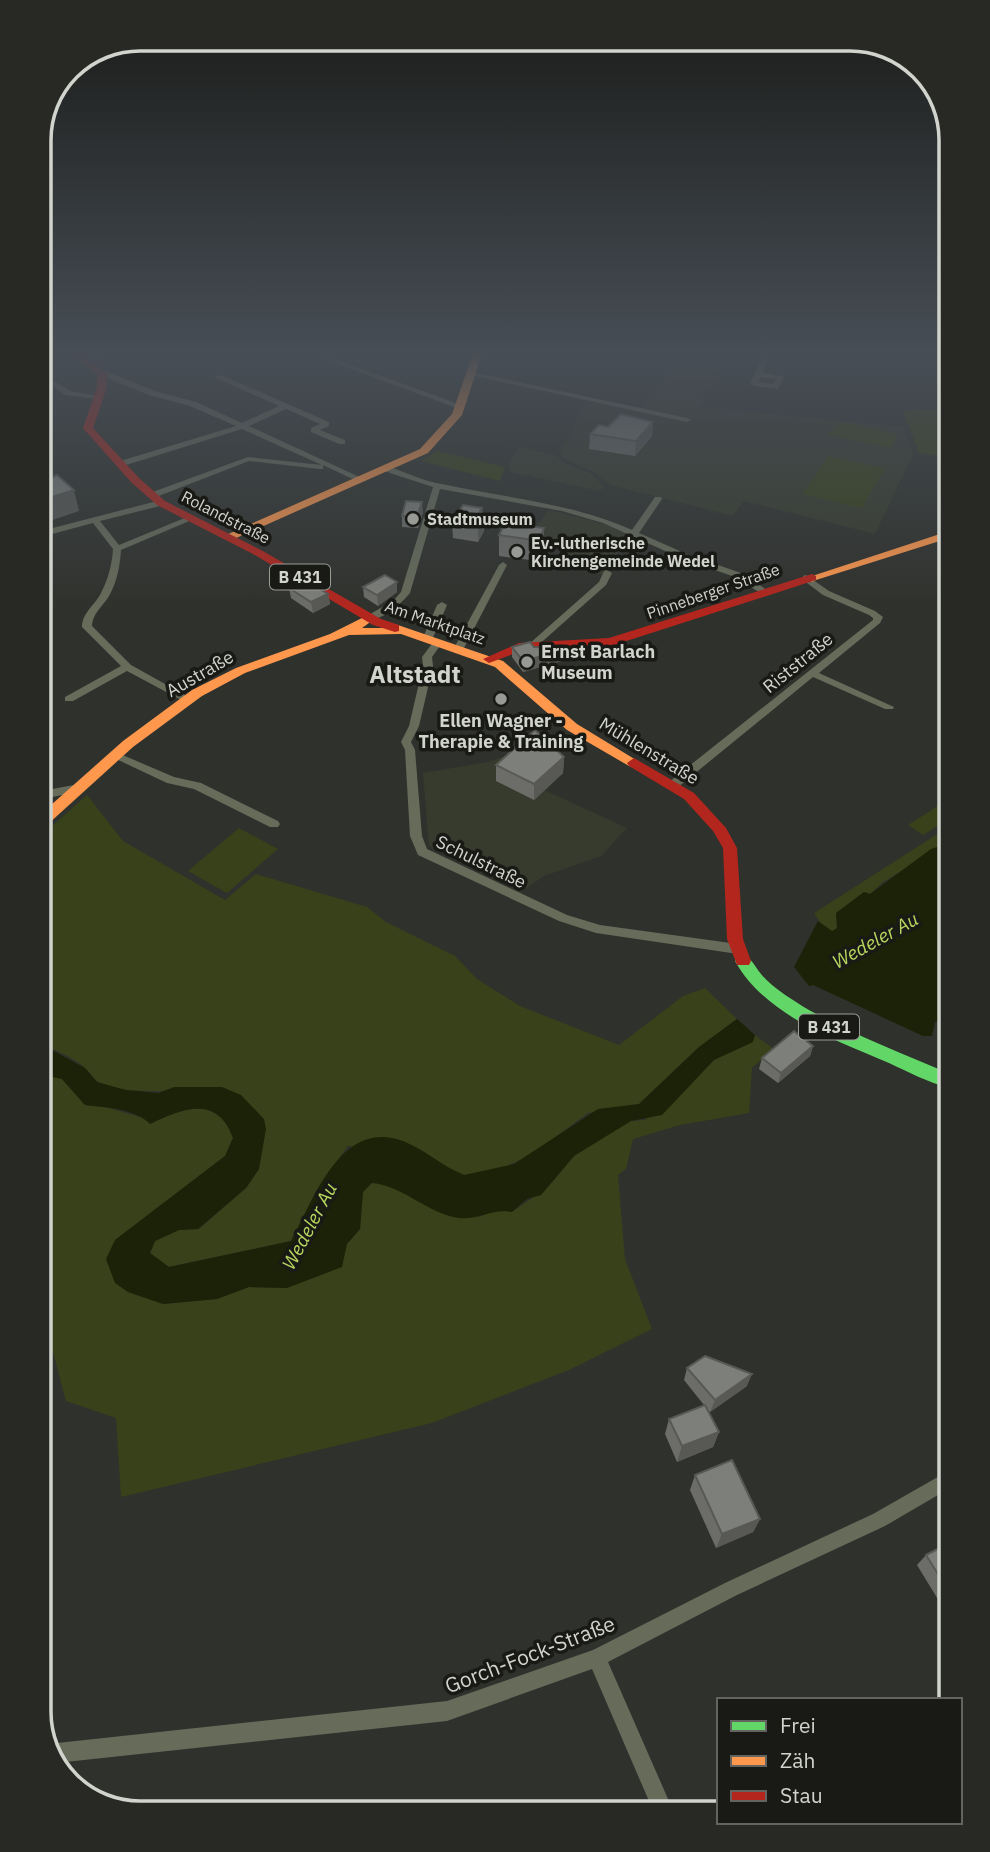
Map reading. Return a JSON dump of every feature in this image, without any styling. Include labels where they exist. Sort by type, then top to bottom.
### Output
[{"type":"main road","name":"Rolandstraße","points":[[98,438],[157,499],[190,519],[230,537],[370,618]]},
{"type":"main road","points":[[230,537],[389,470],[424,451],[438,438]]},
{"type":"main road","name":"Pinneberger Straße","points":[[489,659],[508,649],[610,642],[939,537]]},
{"type":"main road","name":"Am Marktplatz","points":[[370,618],[399,631],[489,659]]},
{"type":"main road","name":"Austraße","points":[[51,813],[187,699],[227,677],[352,632],[370,618]]},
{"type":"main road","name":"Austraße","points":[[352,632],[399,631]]},
{"type":"main road","name":"Mühlenstraße","points":[[489,659],[512,673],[572,727],[673,785],[708,815],[730,848],[738,949],[744,965],[780,1000],[830,1028],[939,1077]]},
{"type":"street","points":[[120,464],[204,438]]},
{"type":"street","points":[[267,438],[362,480]]},
{"type":"street","points":[[334,438],[342,442]]},
{"type":"street","points":[[51,531],[157,499],[248,459],[330,466]]},
{"type":"street","points":[[389,470],[439,487],[563,509],[635,532],[686,557],[738,575],[765,592]]},
{"type":"street","points":[[370,618],[397,602],[405,593],[439,487]]},
{"type":"street","points":[[635,532],[658,499]]},
{"type":"street","points":[[117,549],[190,519]]},
{"type":"street","points":[[95,520],[117,549],[111,584],[87,620],[91,634],[127,667],[187,699]]},
{"type":"street","points":[[459,648],[503,565]]},
{"type":"street","points":[[532,646],[603,583],[607,573]]},
{"type":"street","name":"Riststraße","points":[[673,785],[814,674],[878,617],[826,593],[806,578]]},
{"type":"street","name":"Schulstraße","points":[[443,605],[427,657],[428,666],[415,726],[406,742],[410,750],[416,836],[422,852],[518,900],[588,926],[738,949]]},
{"type":"street","points":[[69,699],[127,667]]},
{"type":"street","points":[[814,674],[889,707]]},
{"type":"street","points":[[118,756],[170,780],[197,786],[274,824]]},
{"type":"street","points":[[51,793],[79,788]]},
{"type":"street","name":"Gorch-Fock-Straße","points":[[61,1753],[447,1712],[597,1658],[731,1589],[879,1520],[939,1485]]},
{"type":"street","points":[[597,1658],[659,1801]]},
{"type":"shaded area","points":[[569,438],[908,438],[913,454],[875,534],[744,501],[733,516],[610,485],[597,474],[562,457],[560,450]]},
{"type":"shaded area","points":[[845,438],[896,438],[891,448]]},
{"type":"shaded area","points":[[913,438],[939,438],[939,456],[919,453]]},
{"type":"shaded area","points":[[519,447],[556,455],[564,463],[592,474],[604,487],[599,491],[510,472],[509,462]]},
{"type":"shaded area","points":[[437,451],[505,467],[500,481],[422,461]]},
{"type":"shaded area","points":[[828,456],[885,468],[862,508],[803,494]]},
{"type":"shaded area","points":[[549,510],[631,531],[604,575],[554,565],[560,550],[553,543],[527,539]]},
{"type":"shaded area","points":[[535,746],[563,773],[544,790],[627,828],[601,856],[544,876],[521,892],[429,846],[423,773],[488,762]]},
{"type":"shaded area","points":[[87,795],[123,841],[225,900],[256,874],[367,907],[386,922],[455,956],[477,979],[520,1006],[619,1045],[683,996],[705,988],[737,1019],[699,1047],[639,1104],[588,1113],[531,1155],[498,1170],[464,1175],[448,1169],[423,1151],[348,1146],[317,1189],[291,1241],[168,1267],[150,1253],[155,1241],[179,1230],[199,1229],[246,1188],[259,1169],[204,1087],[133,1091],[107,1086],[97,1081],[77,1061],[51,1048],[51,827]]},
{"type":"shaded area","points":[[939,805],[939,825],[923,835],[908,825]]},
{"type":"shaded area","points":[[239,828],[278,849],[227,893],[188,871]]},
{"type":"shaded area","points":[[939,833],[939,849],[883,882],[870,894],[864,892],[836,913],[837,928],[832,932],[823,927],[814,913]]},
{"type":"shaded area","points":[[755,1035],[774,1049],[752,1068],[749,1113],[680,1125],[633,1139],[626,1169],[618,1175],[625,1259],[652,1329],[569,1370],[432,1423],[121,1497],[116,1418],[66,1401],[51,1345],[51,1077],[62,1079],[85,1105],[109,1108],[146,1119],[150,1124],[186,1110],[208,1110],[218,1115],[233,1138],[225,1156],[115,1240],[128,1292],[164,1304],[217,1299],[249,1287],[287,1288],[347,1244],[360,1229],[363,1191],[372,1182],[390,1184],[438,1209],[479,1217],[497,1209],[512,1212],[548,1187],[574,1156],[615,1128],[631,1121],[645,1120],[714,1060],[752,1042]]},
{"type":"water","name":"Wedeler Au","points":[[939,846],[939,1021],[935,1022],[932,1036],[923,1036],[813,985],[809,986],[794,967],[818,921],[832,931],[837,928],[836,913],[864,892],[870,894],[931,849]]},
{"type":"water","name":"Wedeler Au","points":[[737,1019],[755,1035],[753,1042],[714,1060],[662,1115],[631,1121],[574,1156],[541,1195],[527,1199],[512,1212],[459,1218],[437,1211],[395,1189],[372,1183],[363,1192],[360,1229],[347,1244],[342,1267],[287,1288],[249,1287],[217,1299],[163,1304],[128,1292],[115,1283],[106,1259],[115,1240],[225,1156],[233,1138],[218,1115],[208,1110],[186,1110],[150,1124],[128,1112],[85,1105],[62,1079],[51,1077],[51,1049],[85,1068],[97,1082],[126,1090],[159,1093],[174,1087],[222,1087],[241,1095],[264,1119],[266,1129],[259,1169],[246,1188],[198,1229],[179,1230],[155,1241],[150,1253],[169,1267],[291,1241],[332,1167],[346,1152],[362,1141],[381,1137],[403,1141],[464,1175],[514,1164],[598,1109],[639,1104],[699,1047]]},
{"type":"building","points":[[57,475],[74,490],[51,497],[51,478]]},
{"type":"building","points":[[406,501],[422,502],[417,517],[402,516]]},
{"type":"building","points":[[463,505],[482,508],[480,511],[484,515],[478,527],[452,523]]},
{"type":"building","points":[[505,523],[544,528],[539,541],[499,535]]},
{"type":"building","points":[[385,575],[397,582],[377,595],[363,587]]},
{"type":"building","points":[[306,580],[328,594],[311,602],[289,588]]},
{"type":"building","points":[[530,642],[534,647],[562,648],[562,651],[523,661],[512,647]]},
{"type":"building","points":[[535,730],[564,757],[534,784],[496,765]]},
{"type":"building","points":[[794,1031],[813,1046],[781,1073],[762,1058]]},
{"type":"building","points":[[705,1356],[752,1374],[715,1400],[687,1368]]},
{"type":"building","points":[[705,1405],[719,1432],[682,1446],[669,1419]]},
{"type":"building","points":[[732,1460],[760,1519],[722,1534],[695,1475]]},
{"type":"building","points":[[939,1548],[939,1576],[926,1555]]},
{"type":"traffic: fast","points":[[743,961],[756,980],[777,998],[804,1015],[939,1077]]},
{"type":"traffic: slow","points":[[230,537],[424,451],[436,438]]},
{"type":"traffic: slow","points":[[812,578],[939,537]]},
{"type":"traffic: slow","points":[[51,813],[128,744],[197,693],[241,670],[334,637],[370,618]]},
{"type":"traffic: slow","points":[[395,628],[499,664],[572,727],[634,763]]},
{"type":"traffic: slow","points":[[352,632],[399,631]]},
{"type":"traffic: jam","points":[[97,438],[135,480],[161,503],[257,552],[377,622],[395,628]]},
{"type":"traffic: jam","points":[[489,659],[519,647],[610,642],[812,578]]},
{"type":"traffic: jam","points":[[634,763],[689,796],[719,828],[730,848],[735,939],[743,961]]},
{"type":"place","name":"Stadtmuseum","points":[[413,519]]},
{"type":"place","name":"Ev.-lutherische Kirchengemeinde Wedel","points":[[517,552]]},
{"type":"place","name":"Ernst Barlach Museum","points":[[527,662]]},
{"type":"place","name":"Ellen Wagner - Therapie & Training","points":[[501,699]]},
{"type":"district","name":"Altstadt","points":[[415,675]]}]
